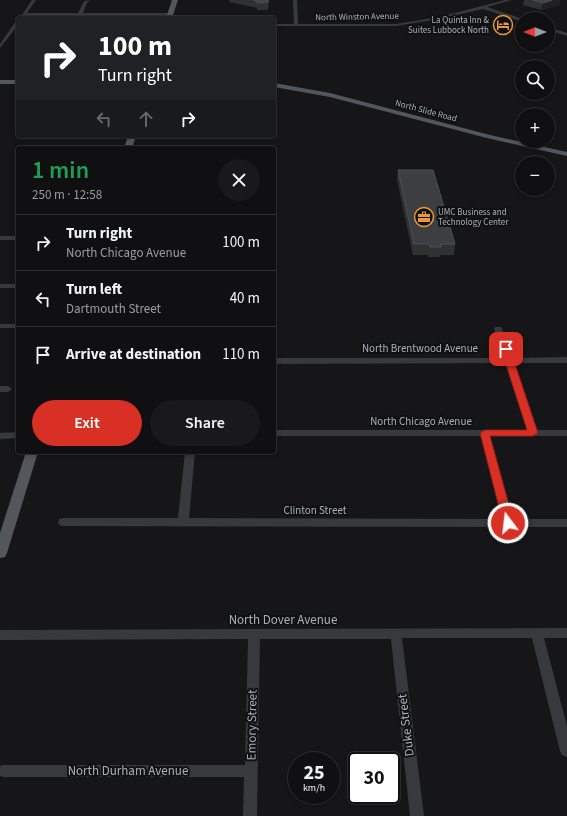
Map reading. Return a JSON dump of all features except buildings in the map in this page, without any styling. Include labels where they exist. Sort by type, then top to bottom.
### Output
[{"type":"main road","points":[[170,16],[175,0]]},
{"type":"main road","points":[[0,82],[16,82]]},
{"type":"main road","points":[[0,87],[16,87]]},
{"type":"main road","name":"North Slide Road","points":[[276,87],[330,95],[490,137],[567,154]]},
{"type":"main road","points":[[0,553],[31,454]]},
{"type":"street","points":[[23,16],[34,0]]},
{"type":"street","points":[[80,14],[85,2],[88,0]]},
{"type":"street","points":[[295,0],[296,25]]},
{"type":"street","name":"North Winston Avenue","points":[[276,25],[412,23],[429,21],[510,0]]},
{"type":"street","points":[[482,7],[515,18]]},
{"type":"street","points":[[23,16],[80,14],[170,16]]},
{"type":"street","points":[[0,46],[16,25]]},
{"type":"street","points":[[555,31],[567,35]]},
{"type":"street","points":[[0,238],[16,238]]},
{"type":"street","points":[[0,286],[16,286]]},
{"type":"street","points":[[0,326],[16,326]]},
{"type":"street","points":[[498,329],[533,433]]},
{"type":"street","name":"North Brentwood Avenue","points":[[276,361],[567,360]]},
{"type":"street","name":"North Chicago Avenue","points":[[276,433],[567,433]]},
{"type":"street","points":[[485,433],[508,523]]},
{"type":"street","points":[[0,436],[16,435]]},
{"type":"street","points":[[183,522],[190,454]]},
{"type":"street","name":"Clinton Street","points":[[63,522],[567,523]]},
{"type":"street","points":[[537,633],[567,751]]},
{"type":"street","name":"North Dover Avenue","points":[[0,635],[567,633]]},
{"type":"street","name":"Emory Street","points":[[250,816],[254,634]]},
{"type":"street","name":"Duke Street","points":[[396,634],[417,816]]},
{"type":"street","name":"North Durham Avenue","points":[[4,771],[251,771]]},
{"type":"place","name":"La Quinta Inn & Suites Lubbock North","points":[[503,25]]},
{"type":"place","name":"UMC Business and Technology Center","points":[[424,217]]},
{"type":"route","points":[[506,349],[533,433],[485,433],[508,523]]}]
